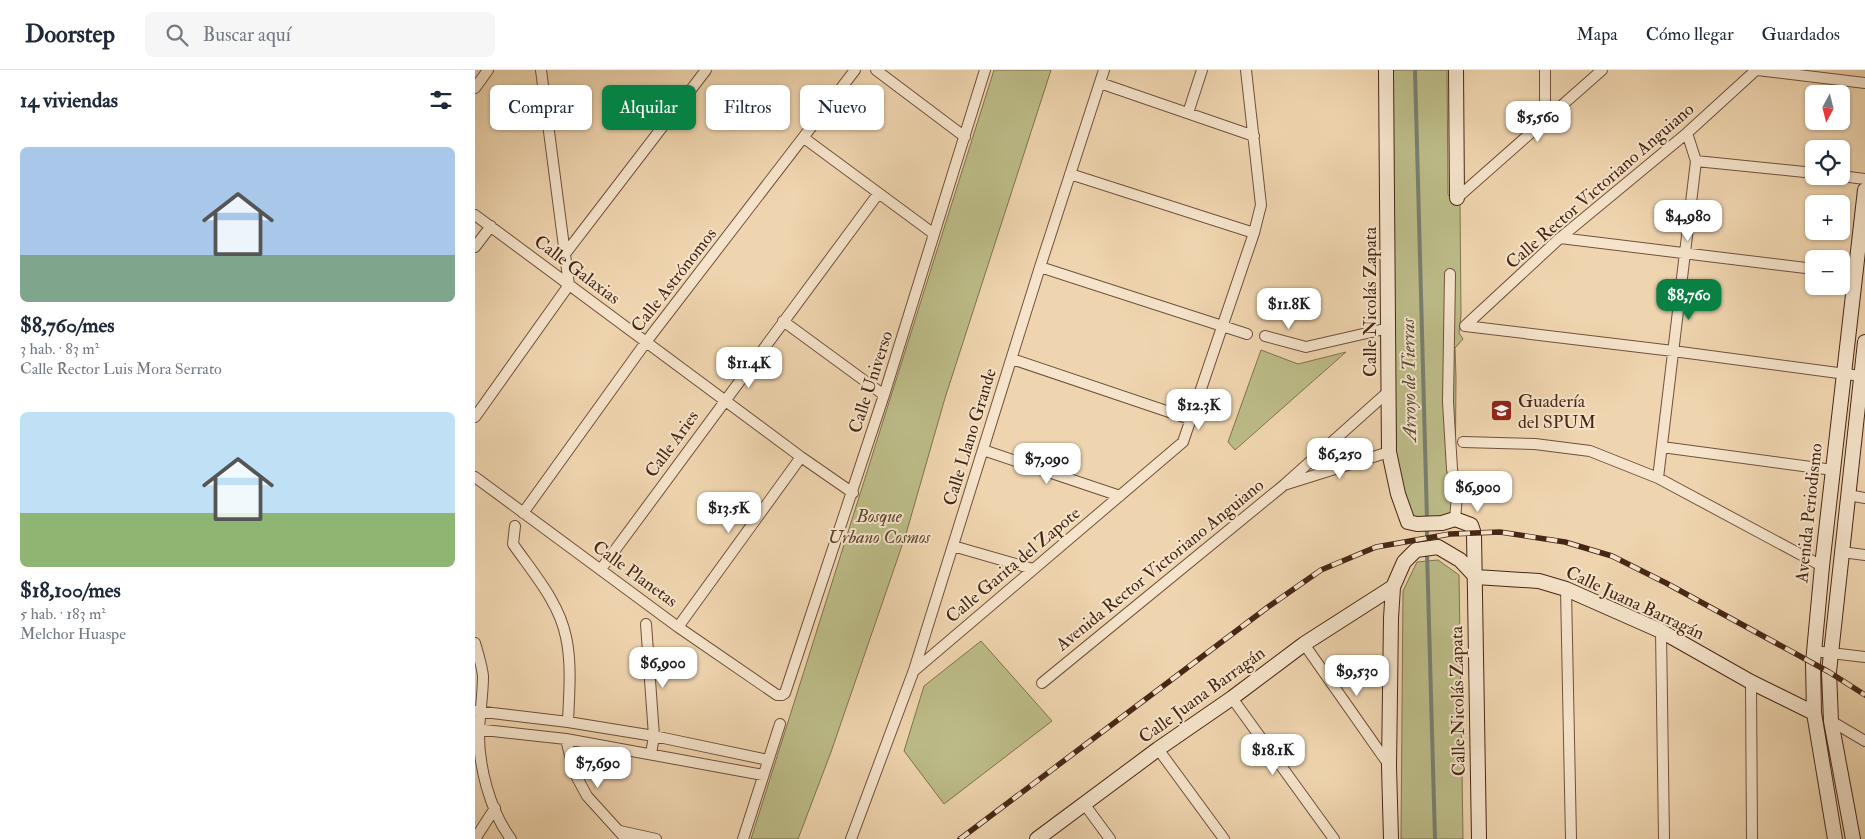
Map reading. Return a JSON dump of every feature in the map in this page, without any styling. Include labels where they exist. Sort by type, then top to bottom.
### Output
[{"type":"street","points":[[475,88],[488,70]]},
{"type":"street","points":[[475,417],[569,285],[541,70]]},
{"type":"street","points":[[565,254],[706,70]]},
{"type":"street","name":"Calle Astrónomos","points":[[523,512],[646,342],[855,70]]},
{"type":"street","points":[[875,70],[965,137]]},
{"type":"street","name":"Calle Universo","points":[[777,695],[785,693],[853,493],[985,70]]},
{"type":"street","name":"Calle Llano Grande","points":[[851,839],[914,670],[1040,267],[1104,70]]},
{"type":"street","points":[[1188,113],[1202,70]]},
{"type":"street","name":"Calle Garita del Zapote","points":[[914,670],[1183,442],[1254,233],[1261,205],[1246,70]]},
{"type":"street","name":"Calle Nicolás Zapata","points":[[1386,70],[1389,452],[1398,494],[1408,522],[1417,524],[1449,521],[1471,526],[1474,534],[1479,839]]},
{"type":"street","points":[[1456,70],[1457,198]]},
{"type":"street","points":[[1545,70],[1545,119]]},
{"type":"street","points":[[1457,198],[1602,70]]},
{"type":"street","points":[[1757,70],[1865,83]]},
{"type":"street","name":"Calle Rector Victoriano Anguiano","points":[[1673,351],[1465,326],[1560,238],[1687,133],[1757,70]]},
{"type":"street","points":[[1100,83],[1254,136]]},
{"type":"street","points":[[1658,478],[1696,160],[1687,133]]},
{"type":"street","points":[[803,138],[934,234]]},
{"type":"street","points":[[1696,160],[1805,172]]},
{"type":"street","points":[[1070,174],[1254,233]]},
{"type":"street","points":[[1850,177],[1865,179]]},
{"type":"street","name":"Avenida Periodismo","points":[[1850,263],[1865,190]]},
{"type":"street","name":"Calle Aries","points":[[601,570],[783,321],[879,194]]},
{"type":"street","name":"Calle Galaxias","points":[[475,214],[801,457],[853,493]]},
{"type":"street","points":[[475,247],[491,226]]},
{"type":"street","points":[[1560,238],[1805,268]]},
{"type":"street","points":[[1040,267],[1247,334]]},
{"type":"street","points":[[1449,521],[1457,496],[1452,469],[1448,402],[1450,274]]},
{"type":"street","name":"Avenida Periodismo","points":[[1835,839],[1814,713],[1814,650],[1843,388],[1847,295]]},
{"type":"street","points":[[783,321],[884,395]]},
{"type":"street","points":[[1265,336],[1306,347],[1389,328]]},
{"type":"street","name":"Avenida Periodismo","points":[[1853,839],[1831,721],[1829,672],[1848,496],[1862,391],[1861,376],[1865,342]]},
{"type":"street","points":[[1673,351],[1861,376]]},
{"type":"street","points":[[1012,359],[1190,419]]},
{"type":"street","points":[[1843,388],[1862,391]]},
{"type":"street","name":"Avenida Rector Victoriano Anguiano","points":[[1042,683],[1284,485],[1389,391]]},
{"type":"street","points":[[1463,442],[1535,444],[1590,451],[1658,478],[1822,566]]},
{"type":"street","points":[[1662,447],[1833,470]]},
{"type":"street","points":[[983,450],[1119,496]]},
{"type":"street","points":[[1284,485],[1389,452]]},
{"type":"street","points":[[678,627],[801,457]]},
{"type":"street","name":"Calle Planetas","points":[[475,477],[678,627],[777,695]]},
{"type":"street","points":[[1848,496],[1865,498]]},
{"type":"street","points":[[515,526],[513,544],[547,593],[559,616],[566,636],[569,654],[568,722]]},
{"type":"street","points":[[953,546],[1033,569]]},
{"type":"street","points":[[1391,839],[1389,766],[1393,587],[1404,562],[1416,550],[1438,547],[1460,560],[1476,577]]},
{"type":"street","points":[[1842,552],[1865,555]]},
{"type":"street","name":"Calle Juana Barragán","points":[[1476,577],[1539,582],[1566,589],[1661,631],[1751,682],[1814,713]]},
{"type":"street","name":"Calle Juana Barragán","points":[[1037,839],[1304,644],[1393,587]]},
{"type":"street","points":[[1566,589],[1571,839]]},
{"type":"street","points":[[647,624],[654,736],[651,754]]},
{"type":"street","points":[[1661,631],[1664,839]]},
{"type":"street","points":[[475,643],[483,675],[477,729],[480,754],[485,779],[495,808],[504,829],[511,839]]},
{"type":"street","points":[[1304,644],[1389,766]]},
{"type":"street","points":[[1814,650],[1865,657]]},
{"type":"street","points":[[1751,682],[1752,839]]},
{"type":"street","points":[[1232,698],[1334,839]]},
{"type":"street","points":[[478,711],[568,722],[654,736],[767,760]]},
{"type":"street","points":[[1831,721],[1865,741]]},
{"type":"street","points":[[743,839],[779,724]]},
{"type":"street","points":[[477,729],[566,738],[763,775]]},
{"type":"street","points":[[566,738],[574,772],[587,796],[623,835],[656,839]]},
{"type":"street","points":[[1158,749],[1224,839]]},
{"type":"street","points":[[1085,805],[1110,839]]},
{"type":"street","points":[[475,839],[495,808]]},
{"type":"green space","name":"Bosque Urbano Cosmos","points":[[994,70],[1051,70],[945,398],[906,534],[831,752],[798,839],[751,839]]},
{"type":"green space","points":[[1392,70],[1447,70],[1448,195],[1460,204],[1461,315],[1459,333],[1463,339],[1455,348],[1454,511],[1433,521],[1414,517],[1403,502],[1396,454]]},
{"type":"green space","points":[[1261,350],[1298,364],[1346,352],[1235,450],[1228,442]]},
{"type":"green space","points":[[1438,560],[1459,575],[1463,839],[1401,839],[1403,591],[1417,562]]},
{"type":"green space","points":[[981,641],[1052,721],[944,804],[904,751],[924,686]]},
{"type":"waterway","name":"Arroyo de Tierras","points":[[1415,70],[1427,520]]},
{"type":"waterway","name":"Arroyo de Tierras","points":[[1427,527],[1427,545]]},
{"type":"waterway","name":"Arroyo de Tierras","points":[[1427,552],[1435,839]]},
{"type":"railway","points":[[960,839],[1268,607],[1321,570],[1376,547],[1450,534],[1500,532],[1565,542],[1612,556],[1666,583],[1829,672],[1865,695]]},
{"type":"place","name":"Guadería del SPUM","points":[[1502,411]]}]
